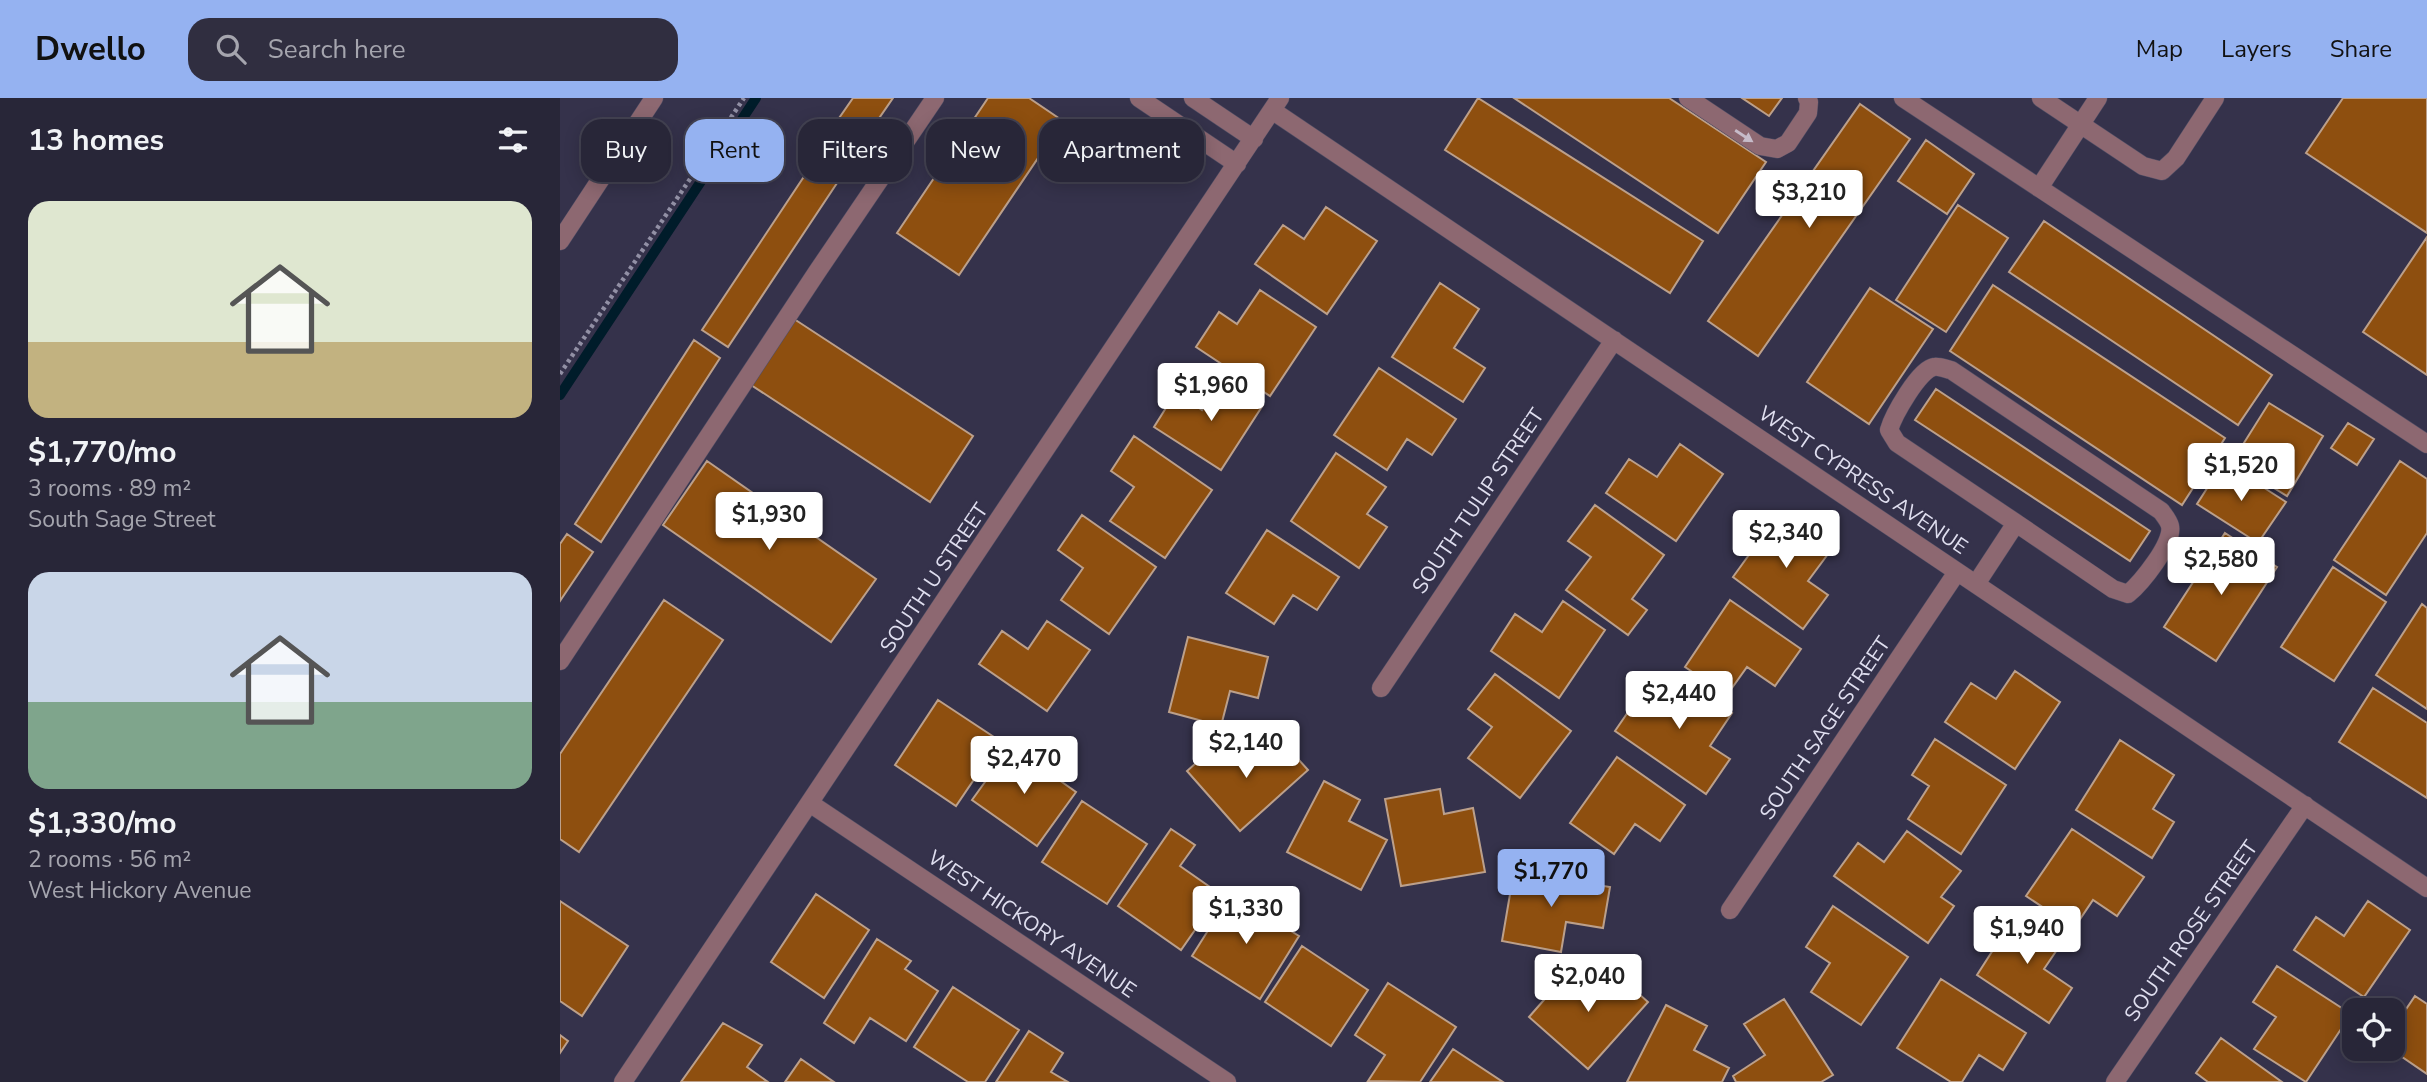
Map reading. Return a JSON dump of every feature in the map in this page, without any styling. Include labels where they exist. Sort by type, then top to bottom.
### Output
[{"type":"street","points":[[560,242],[654,98]]},
{"type":"street","points":[[560,661],[935,98]]},
{"type":"street","points":[[1139,98],[1237,164]]},
{"type":"street","points":[[1193,98],[1254,139]]},
{"type":"street","points":[[1688,98],[1760,146],[1777,149],[1788,143],[1808,113],[1807,98]]},
{"type":"street","points":[[1903,98],[2427,444]]},
{"type":"street","points":[[2041,98],[2143,166],[2162,171],[2176,158],[2216,98]]},
{"type":"street","points":[[2039,188],[2098,98]]},
{"type":"street","name":"SOUTH U STREET","points":[[624,1082],[1277,104]]},
{"type":"street","name":"WEST CYPRESS AVENUE","points":[[1277,104],[1614,340],[2427,888]]},
{"type":"street","name":"SOUTH TULIP STREET","points":[[1381,688],[1614,340]]},
{"type":"street","points":[[1936,366],[1951,370],[2161,511],[2170,525],[2170,539],[2139,584],[2128,594],[2113,589],[2016,523],[1897,443],[1889,430],[1892,418],[1924,371],[1936,366]]},
{"type":"street","points":[[1976,584],[2016,523]]},
{"type":"street","name":"SOUTH SAGE STREET","points":[[1730,910],[1958,572]]},
{"type":"street","name":"WEST HICKORY AVENUE","points":[[811,804],[1227,1082]]},
{"type":"street","name":"SOUTH ROSE STREET","points":[[2115,1082],[2305,806]]},
{"type":"path","points":[[560,374],[744,98]]},
{"type":"building","points":[[853,98],[893,98],[878,119],[838,119]]},
{"type":"building","points":[[988,98],[1029,98],[1060,119],[1039,119],[1039,157],[1025,177],[1025,119],[974,119]]},
{"type":"building","points":[[1478,98],[1703,241],[1670,293],[1445,150]]},
{"type":"building","points":[[1514,98],[1669,98],[1766,162],[1718,233]]},
{"type":"building","points":[[1742,98],[1782,98],[1769,116]]},
{"type":"building","points":[[2343,98],[2427,98],[2427,233],[2306,153]]},
{"type":"building","points":[[1860,104],[1910,139],[1758,356],[1708,321]]},
{"type":"building","points":[[1926,140],[1974,174],[1947,214],[1898,181]]},
{"type":"building","points":[[800,182],[838,182],[728,347],[702,330]]},
{"type":"building","points":[[931,182],[1022,182],[959,275],[897,233]]},
{"type":"building","points":[[1958,205],[2008,238],[1946,332],[1896,300]]},
{"type":"building","points":[[1326,207],[1377,241],[1327,314],[1255,264],[1283,225],[1304,239]]},
{"type":"building","points":[[2044,221],[2272,375],[2238,425],[2009,272]]},
{"type":"building","points":[[2427,237],[2427,375],[2363,332]]},
{"type":"building","points":[[1440,283],[1479,309],[1454,348],[1485,368],[1463,402],[1392,357]]},
{"type":"building","points":[[1993,285],[2225,438],[2182,505],[1950,351]]},
{"type":"building","points":[[1870,288],[1933,329],[1869,424],[1807,382]]},
{"type":"building","points":[[1260,290],[1316,327],[1270,396],[1196,347],[1219,312],[1237,324]]},
{"type":"building","points":[[791,317],[973,436],[930,502],[748,383]]},
{"type":"building","points":[[694,340],[720,358],[601,542],[575,524]]},
{"type":"building","points":[[1379,368],[1456,419],[1432,455],[1407,439],[1387,470],[1334,435]]},
{"type":"building","points":[[1223,378],[1263,405],[1221,470],[1154,427],[1176,392],[1202,410]]},
{"type":"building","points":[[1936,389],[2150,531],[2130,561],[1915,420]]},
{"type":"building","points":[[2269,403],[2323,436],[2287,496],[2232,462]]},
{"type":"building","points":[[2348,423],[2374,439],[2357,465],[2331,448]]},
{"type":"building","points":[[1134,436],[1212,490],[1165,558],[1110,521],[1134,487],[1111,471]]},
{"type":"building","points":[[1680,444],[1723,474],[1676,541],[1606,493],[1629,459],[1657,477]]},
{"type":"building","points":[[1336,453],[1386,487],[1367,514],[1387,527],[1359,568],[1291,521]]},
{"type":"building","points":[[707,461],[876,579],[831,642],[663,525]]},
{"type":"building","points":[[2400,461],[2427,479],[2427,533],[2386,595],[2334,560]]},
{"type":"building","points":[[2224,462],[2286,502],[2258,543],[2197,504]]},
{"type":"building","points":[[1595,505],[1664,555],[1632,599],[1647,610],[1628,635],[1566,590],[1591,557],[1568,541]]},
{"type":"building","points":[[1780,512],[1831,550],[1808,581],[1828,595],[1803,629],[1733,577]]},
{"type":"building","points":[[1082,515],[1156,567],[1109,634],[1061,600],[1083,568],[1058,550]]},
{"type":"building","points":[[1267,530],[1339,577],[1317,610],[1293,595],[1274,624],[1226,593]]},
{"type":"building","points":[[2225,533],[2277,567],[2216,661],[2164,627]]},
{"type":"building","points":[[567,534],[593,552],[560,601],[560,544]]},
{"type":"building","points":[[2333,567],[2386,602],[2334,681],[2281,647]]},
{"type":"building","points":[[664,600],[723,640],[579,852],[560,839],[560,754]]},
{"type":"building","points":[[1730,600],[1801,649],[1775,686],[1747,667],[1727,695],[1685,667]]},
{"type":"building","points":[[1563,601],[1605,630],[1559,698],[1491,651],[1515,614],[1542,632]]},
{"type":"building","points":[[2422,604],[2427,608],[2427,709],[2376,675]]},
{"type":"building","points":[[1047,621],[1090,650],[1047,711],[979,664],[1002,631],[1028,649]]},
{"type":"building","points":[[1188,637],[1268,657],[1258,698],[1230,691],[1221,726],[1169,712]]},
{"type":"building","points":[[2015,671],[2060,702],[2015,769],[1945,722],[1971,683],[1996,699]]},
{"type":"building","points":[[1495,674],[1571,731],[1520,798],[1468,758],[1492,727],[1468,709]]},
{"type":"building","points":[[1676,675],[1732,713],[1710,746],[1730,759],[1706,794],[1615,731],[1650,680],[1666,690]]},
{"type":"building","points":[[2373,688],[2427,723],[2427,798],[2339,742]]},
{"type":"building","points":[[938,700],[1000,741],[956,806],[895,765]]},
{"type":"building","points":[[1224,738],[1249,767],[1280,739],[1308,770],[1240,831],[1187,771]]},
{"type":"building","points":[[1935,739],[2006,785],[1961,854],[1908,819],[1929,786],[1912,775]]},
{"type":"building","points":[[2120,740],[2174,775],[2153,809],[2174,822],[2152,858],[2076,810]]},
{"type":"building","points":[[1011,746],[1076,792],[1037,846],[972,800]]},
{"type":"building","points":[[1617,757],[1685,805],[1660,841],[1635,824],[1614,854],[1570,823]]},
{"type":"building","points":[[1324,781],[1360,800],[1349,821],[1387,840],[1361,890],[1287,852]]},
{"type":"building","points":[[1440,789],[1444,814],[1473,808],[1485,872],[1401,886],[1385,799]]},
{"type":"building","points":[[1082,801],[1147,844],[1107,904],[1042,862]]},
{"type":"building","points":[[1171,829],[1195,845],[1180,866],[1220,894],[1181,950],[1118,906]]},
{"type":"building","points":[[2072,829],[2144,877],[2117,916],[2093,900],[2074,928],[2026,896]]},
{"type":"building","points":[[1907,831],[1961,871],[1941,897],[1954,906],[1928,943],[1834,876],[1858,843],[1884,862]]},
{"type":"building","points":[[1514,871],[1610,887],[1603,928],[1566,922],[1561,952],[1502,941]]},
{"type":"building","points":[[816,894],[869,930],[824,998],[771,962]]},
{"type":"building","points":[[1231,894],[1299,936],[1260,999],[1192,956]]},
{"type":"building","points":[[560,901],[628,946],[582,1016],[560,1001]]},
{"type":"building","points":[[2368,901],[2410,930],[2364,997],[2294,950],[2316,917],[2344,936]]},
{"type":"building","points":[[1833,906],[1908,957],[1861,1025],[1811,992],[1830,963],[1806,947]]},
{"type":"building","points":[[2020,908],[2065,938],[2044,969],[2072,988],[2049,1023],[1977,975]]},
{"type":"building","points":[[877,939],[911,961],[905,969],[938,991],[906,1041],[870,1018],[854,1043],[824,1023]]},
{"type":"building","points":[[1302,946],[1368,990],[1331,1046],[1265,1002]]},
{"type":"building","points":[[2277,966],[2342,1008],[2342,1028],[2306,1082],[2254,1049],[2276,1017],[2253,1002]]},
{"type":"building","points":[[1572,968],[1593,987],[1610,968],[1648,1002],[1588,1069],[1529,1017]]},
{"type":"building","points":[[1941,979],[2026,1033],[2003,1070],[1979,1055],[1962,1082],[1951,1082],[1897,1048]]},
{"type":"building","points":[[1388,983],[1456,1027],[1420,1082],[1368,1081],[1385,1055],[1355,1035]]},
{"type":"building","points":[[953,987],[1019,1030],[985,1082],[968,1082],[914,1047]]},
{"type":"building","points":[[2415,996],[2427,1004],[2427,1074],[2405,1059],[2405,1011]]},
{"type":"building","points":[[1784,999],[1833,1075],[1821,1082],[1736,1082],[1733,1076],[1765,1055],[1744,1024]]},
{"type":"building","points":[[1666,1005],[1707,1026],[1694,1050],[1729,1068],[1722,1082],[1627,1082]]},
{"type":"building","points":[[723,1023],[762,1045],[747,1067],[768,1082],[681,1082]]},
{"type":"building","points":[[1029,1031],[1063,1053],[1051,1072],[1068,1082],[996,1082]]},
{"type":"building","points":[[560,1035],[568,1041],[560,1053]]},
{"type":"building","points":[[2221,1038],[2282,1082],[2208,1082],[2196,1073]]},
{"type":"building","points":[[1453,1049],[1503,1082],[1430,1082]]},
{"type":"building","points":[[801,1059],[834,1082],[785,1082]]},
{"type":"waterway","points":[[560,395],[756,98]]}]
